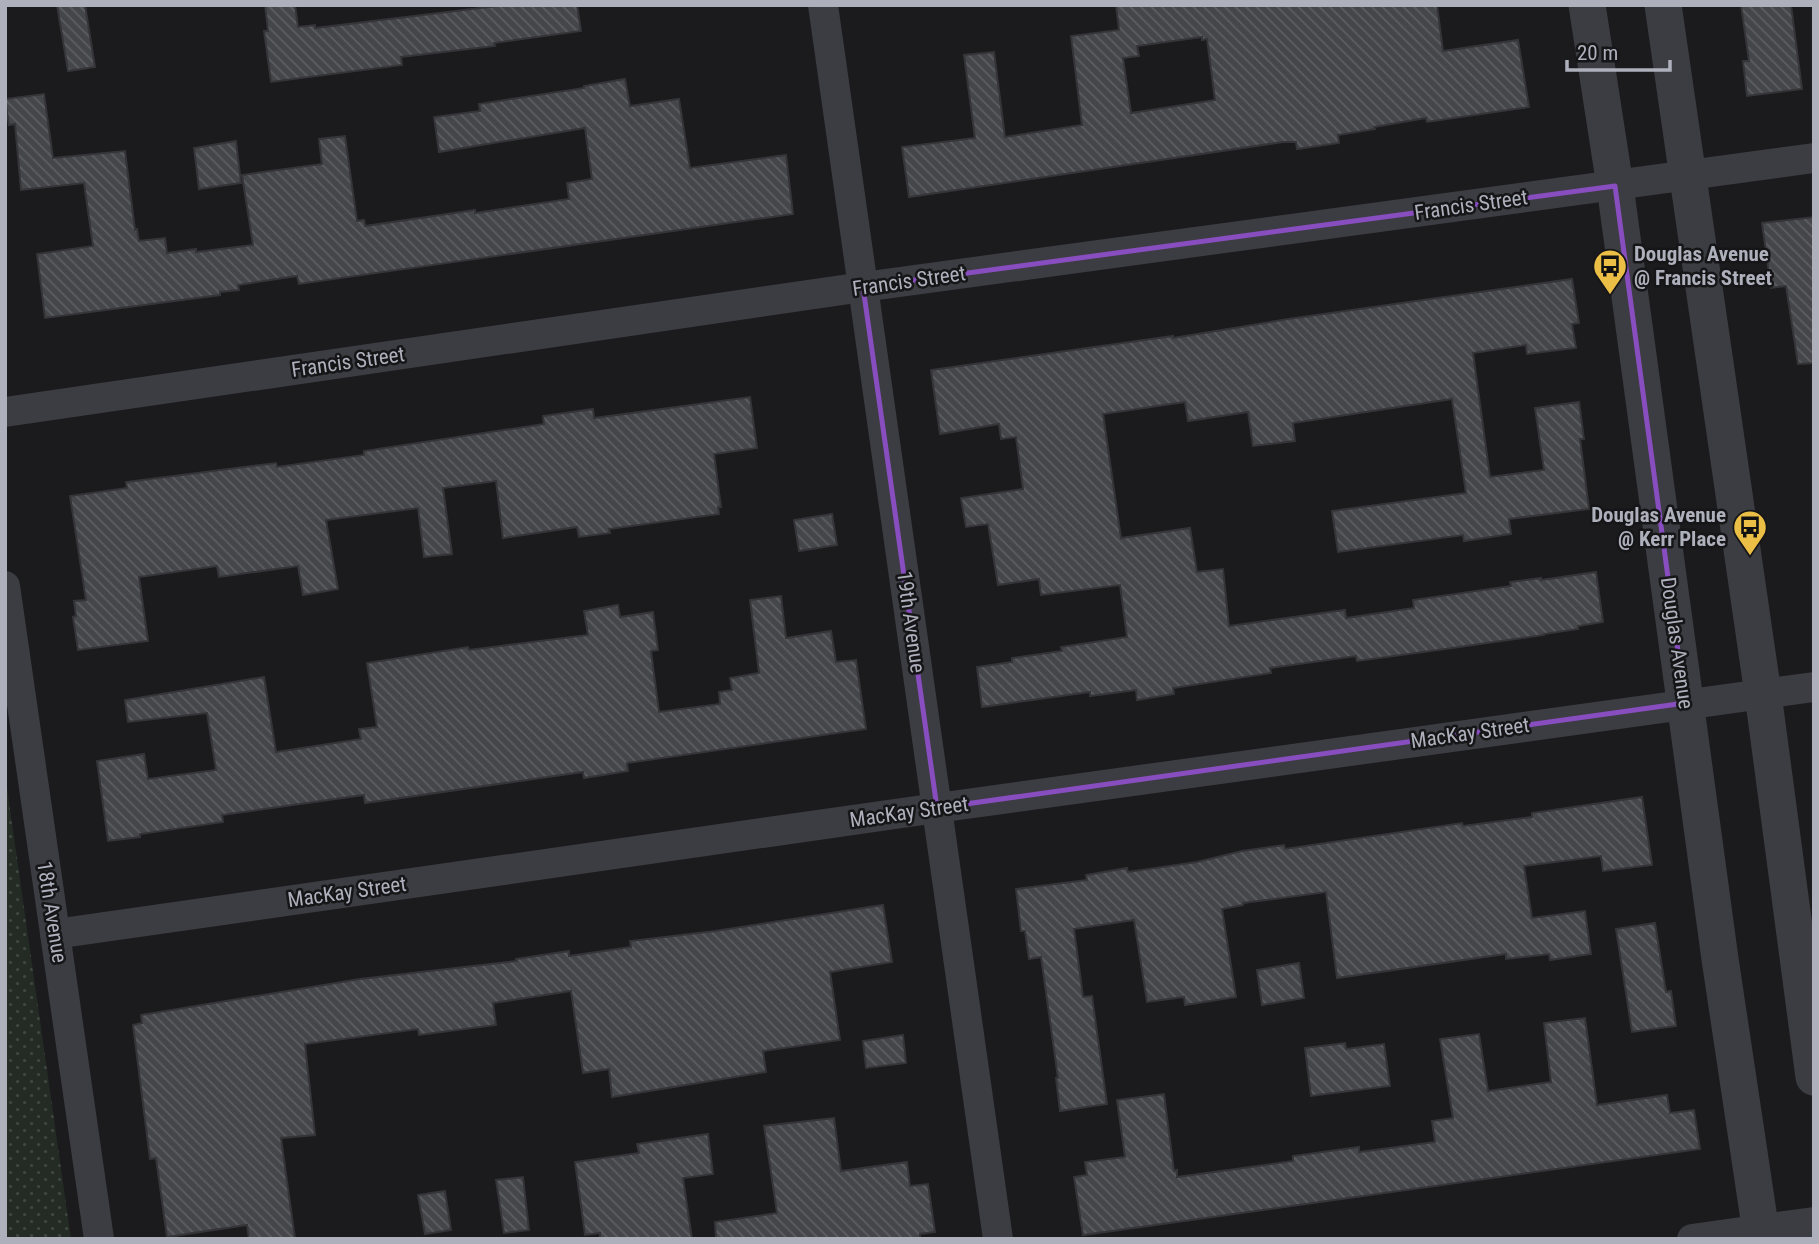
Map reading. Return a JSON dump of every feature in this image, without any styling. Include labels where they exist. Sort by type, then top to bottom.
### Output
[{"type":"street","name":"19th Avenue","points":[[823,5],[998,1239]]},
{"type":"street","name":"Douglas Avenue","points":[[1587,5],[1615,186],[1720,959],[1762,1234]]},
{"type":"street","points":[[1662,5],[1763,694],[1814,1077]]},
{"type":"street","name":"Francis Street","points":[[5,412],[863,287],[1814,158]]},
{"type":"street","name":"18th Avenue","points":[[5,586],[99,1239]]},
{"type":"street","name":"MacKay Street","points":[[55,934],[937,808],[1814,687]]},
{"type":"street","points":[[1692,1239],[1762,1234],[1814,1222]]},
{"type":"highlighted area","points":[[1615,186],[1685,703],[937,808],[863,287]]},
{"type":"shaded area","points":[[5,774],[71,1239],[5,1239]]},
{"type":"building","points":[[57,5],[85,5],[95,67],[68,71]]},
{"type":"building","points":[[265,5],[295,5],[298,27],[315,25],[315,28],[505,5],[577,5],[581,31],[494,43],[495,46],[401,57],[402,65],[271,82],[264,31],[268,31]]},
{"type":"building","points":[[1116,5],[1437,5],[1443,51],[1518,40],[1529,107],[1427,122],[1426,118],[1374,127],[1375,129],[1338,135],[1339,143],[1297,149],[1296,142],[1283,142],[909,197],[902,147],[975,138],[964,55],[994,52],[1005,137],[1082,125],[1071,36],[1119,30]],"holes":[[[1202,37],[1202,40],[1207,39],[1215,100],[1131,113],[1123,58],[1139,56],[1137,46]]]},
{"type":"building","points":[[1741,5],[1791,5],[1802,89],[1747,96],[1743,61],[1749,61]]},
{"type":"building","points":[[625,79],[630,106],[679,99],[690,168],[786,155],[793,214],[299,284],[297,276],[238,285],[239,290],[220,292],[220,295],[45,318],[37,254],[93,246],[84,183],[21,190],[15,124],[9,125],[5,99],[44,94],[53,158],[125,151],[135,230],[137,229],[139,241],[165,238],[167,253],[253,245],[242,175],[322,164],[319,139],[345,136],[357,221],[364,220],[365,226],[569,199],[567,183],[592,179],[585,128],[439,152],[434,117],[480,111],[479,104]]},
{"type":"building","points":[[236,141],[241,183],[199,189],[194,148]]},
{"type":"building","points":[[1814,217],[1814,363],[1798,364],[1786,286],[1771,288],[1762,223]]},
{"type":"building","points":[[1572,279],[1579,323],[1572,324],[1576,348],[1527,354],[1526,345],[1473,353],[1490,477],[1544,470],[1535,408],[1579,402],[1584,439],[1580,439],[1589,509],[1509,519],[1511,534],[1464,541],[1463,535],[1338,552],[1332,511],[1466,493],[1452,399],[1293,423],[1295,441],[1253,446],[1248,412],[1188,421],[1185,402],[1103,414],[1121,538],[1190,528],[1197,572],[1223,569],[1229,626],[1345,610],[1346,618],[1414,608],[1413,600],[1511,586],[1510,582],[1596,572],[1603,622],[1544,635],[1438,650],[1357,661],[1356,656],[1270,668],[1271,673],[1173,688],[1174,694],[1137,700],[1136,690],[1090,696],[1090,692],[982,707],[977,667],[1012,662],[1012,658],[1062,651],[1061,647],[1127,637],[1120,585],[1041,595],[1039,579],[998,585],[988,524],[966,527],[961,498],[1023,489],[1016,437],[1001,439],[999,424],[940,434],[931,370],[1173,338]]},
{"type":"building","points":[[750,397],[757,448],[714,454],[721,507],[718,507],[719,514],[609,529],[610,533],[579,537],[577,527],[503,538],[496,481],[443,488],[452,554],[424,557],[418,508],[326,520],[338,589],[303,595],[298,566],[219,577],[217,566],[139,577],[148,641],[78,650],[73,617],[76,616],[74,601],[86,600],[70,496],[127,488],[126,482],[276,463],[277,467],[364,455],[364,451],[544,424],[543,416],[593,409],[594,418]]},
{"type":"building","points":[[832,514],[837,545],[799,551],[794,520]]},
{"type":"building","points":[[781,596],[786,638],[831,631],[836,662],[856,660],[866,729],[627,763],[628,771],[584,778],[583,772],[365,803],[364,795],[222,815],[223,822],[108,841],[97,761],[144,754],[148,779],[216,770],[207,713],[128,722],[125,700],[264,677],[276,752],[361,739],[359,729],[377,727],[367,663],[468,647],[469,650],[588,635],[584,611],[618,605],[620,617],[653,612],[658,650],[651,651],[659,712],[720,704],[719,692],[732,690],[730,678],[759,673],[750,600]]},
{"type":"building","points":[[1642,797],[1652,865],[1603,871],[1601,856],[1524,866],[1532,918],[1585,911],[1591,954],[1550,960],[1549,954],[1506,959],[1506,954],[1337,978],[1326,892],[1243,903],[1222,909],[1236,997],[1185,1005],[1184,997],[1147,1002],[1134,920],[1074,929],[1083,997],[1092,996],[1107,1104],[1060,1111],[1041,957],[1029,959],[1025,931],[1021,931],[1016,889],[1087,880],[1086,875],[1127,868],[1128,872],[1197,862],[1242,851],[1284,845],[1285,849],[1462,823],[1463,826],[1532,817],[1532,813]]},
{"type":"building","points":[[883,905],[892,962],[830,972],[840,1040],[763,1051],[766,1072],[612,1097],[609,1069],[583,1073],[571,991],[493,1003],[496,1025],[419,1035],[418,1029],[305,1044],[315,1135],[281,1138],[295,1239],[249,1239],[247,1225],[167,1237],[156,1158],[150,1159],[133,1025],[142,1023],[141,1015],[360,979],[517,961],[516,959],[569,951],[569,956],[631,947],[630,941]]},
{"type":"building","points":[[1655,923],[1666,992],[1671,991],[1676,1026],[1632,1032],[1616,929]]},
{"type":"building","points":[[1299,963],[1304,998],[1262,1005],[1257,970]]},
{"type":"building","points":[[1585,1018],[1597,1105],[1667,1095],[1670,1113],[1694,1110],[1700,1149],[1083,1235],[1074,1177],[1087,1175],[1085,1162],[1125,1157],[1117,1100],[1164,1094],[1177,1177],[1293,1161],[1293,1156],[1359,1147],[1359,1152],[1435,1142],[1432,1121],[1453,1118],[1440,1039],[1479,1034],[1488,1091],[1551,1082],[1544,1023]]},
{"type":"building","points":[[903,1035],[906,1063],[866,1068],[863,1041]]},
{"type":"building","points":[[1345,1043],[1346,1049],[1384,1044],[1390,1086],[1311,1096],[1305,1048]]},
{"type":"building","points":[[834,1118],[841,1171],[907,1162],[910,1186],[928,1184],[935,1232],[920,1234],[920,1239],[716,1239],[715,1222],[777,1213],[764,1126]]},
{"type":"building","points":[[708,1134],[713,1174],[683,1178],[692,1239],[600,1239],[600,1233],[585,1235],[575,1162],[639,1153],[637,1144]]},
{"type":"building","points":[[523,1177],[529,1230],[504,1233],[496,1180]]},
{"type":"building","points":[[445,1191],[451,1230],[425,1234],[418,1195]]},
{"type":"place","name":"Douglas Avenue @ Francis Street","points":[[1610,296]]},
{"type":"place","name":"Douglas Avenue @ Kerr Place","points":[[1750,557]]}]
